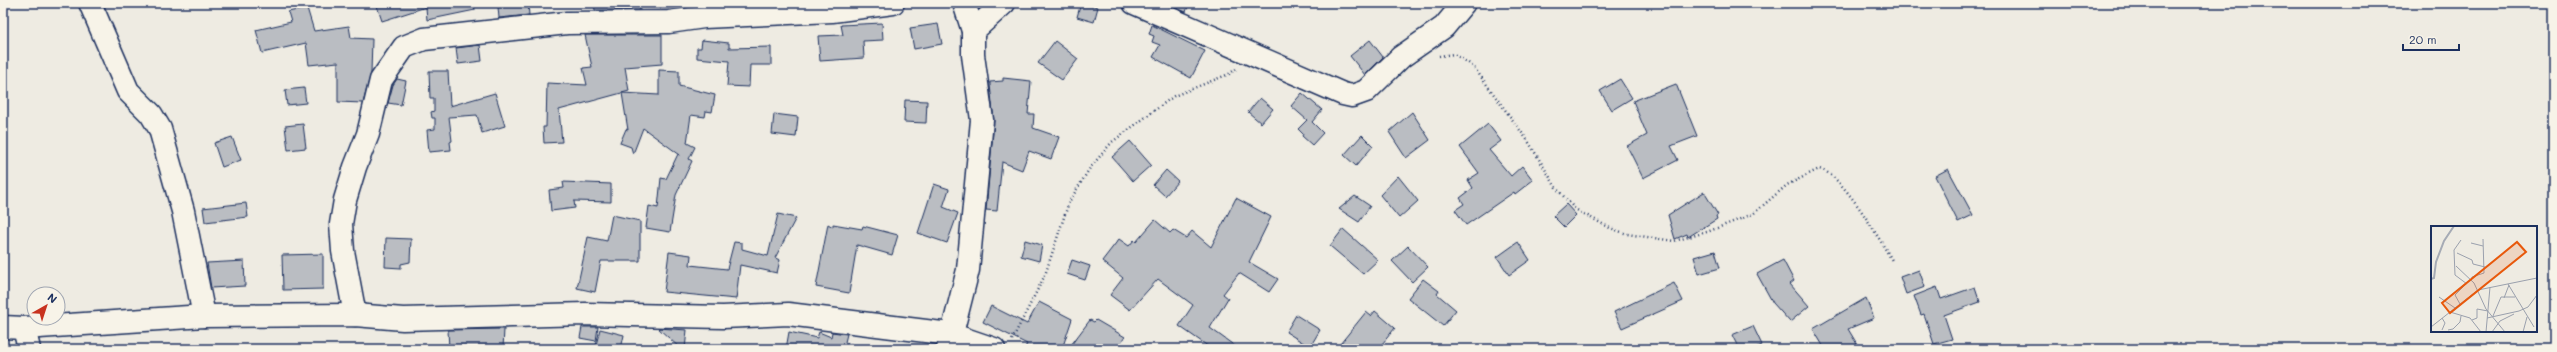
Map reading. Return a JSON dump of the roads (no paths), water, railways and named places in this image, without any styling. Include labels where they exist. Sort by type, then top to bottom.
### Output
[{"type":"street","points":[[90,3],[128,91],[151,114],[160,129],[182,211],[204,316]]},
{"type":"street","points":[[355,315],[343,251],[341,224],[355,167],[374,115],[381,80],[404,47],[424,39],[567,23],[669,22],[704,17],[893,3]]},
{"type":"street","points":[[949,342],[968,270],[982,120],[973,55],[973,31],[964,3]]},
{"type":"street","points":[[973,31],[1004,3]]},
{"type":"street","points":[[1134,3],[1254,56],[1285,67],[1343,94],[1358,94],[1366,91],[1401,58],[1444,28],[1464,3]]},
{"type":"street","points":[[13,328],[204,316],[355,315],[403,319],[585,314],[723,317],[788,314],[949,342],[1002,346]]},
{"type":"street","points":[[13,328],[29,349]]}]
